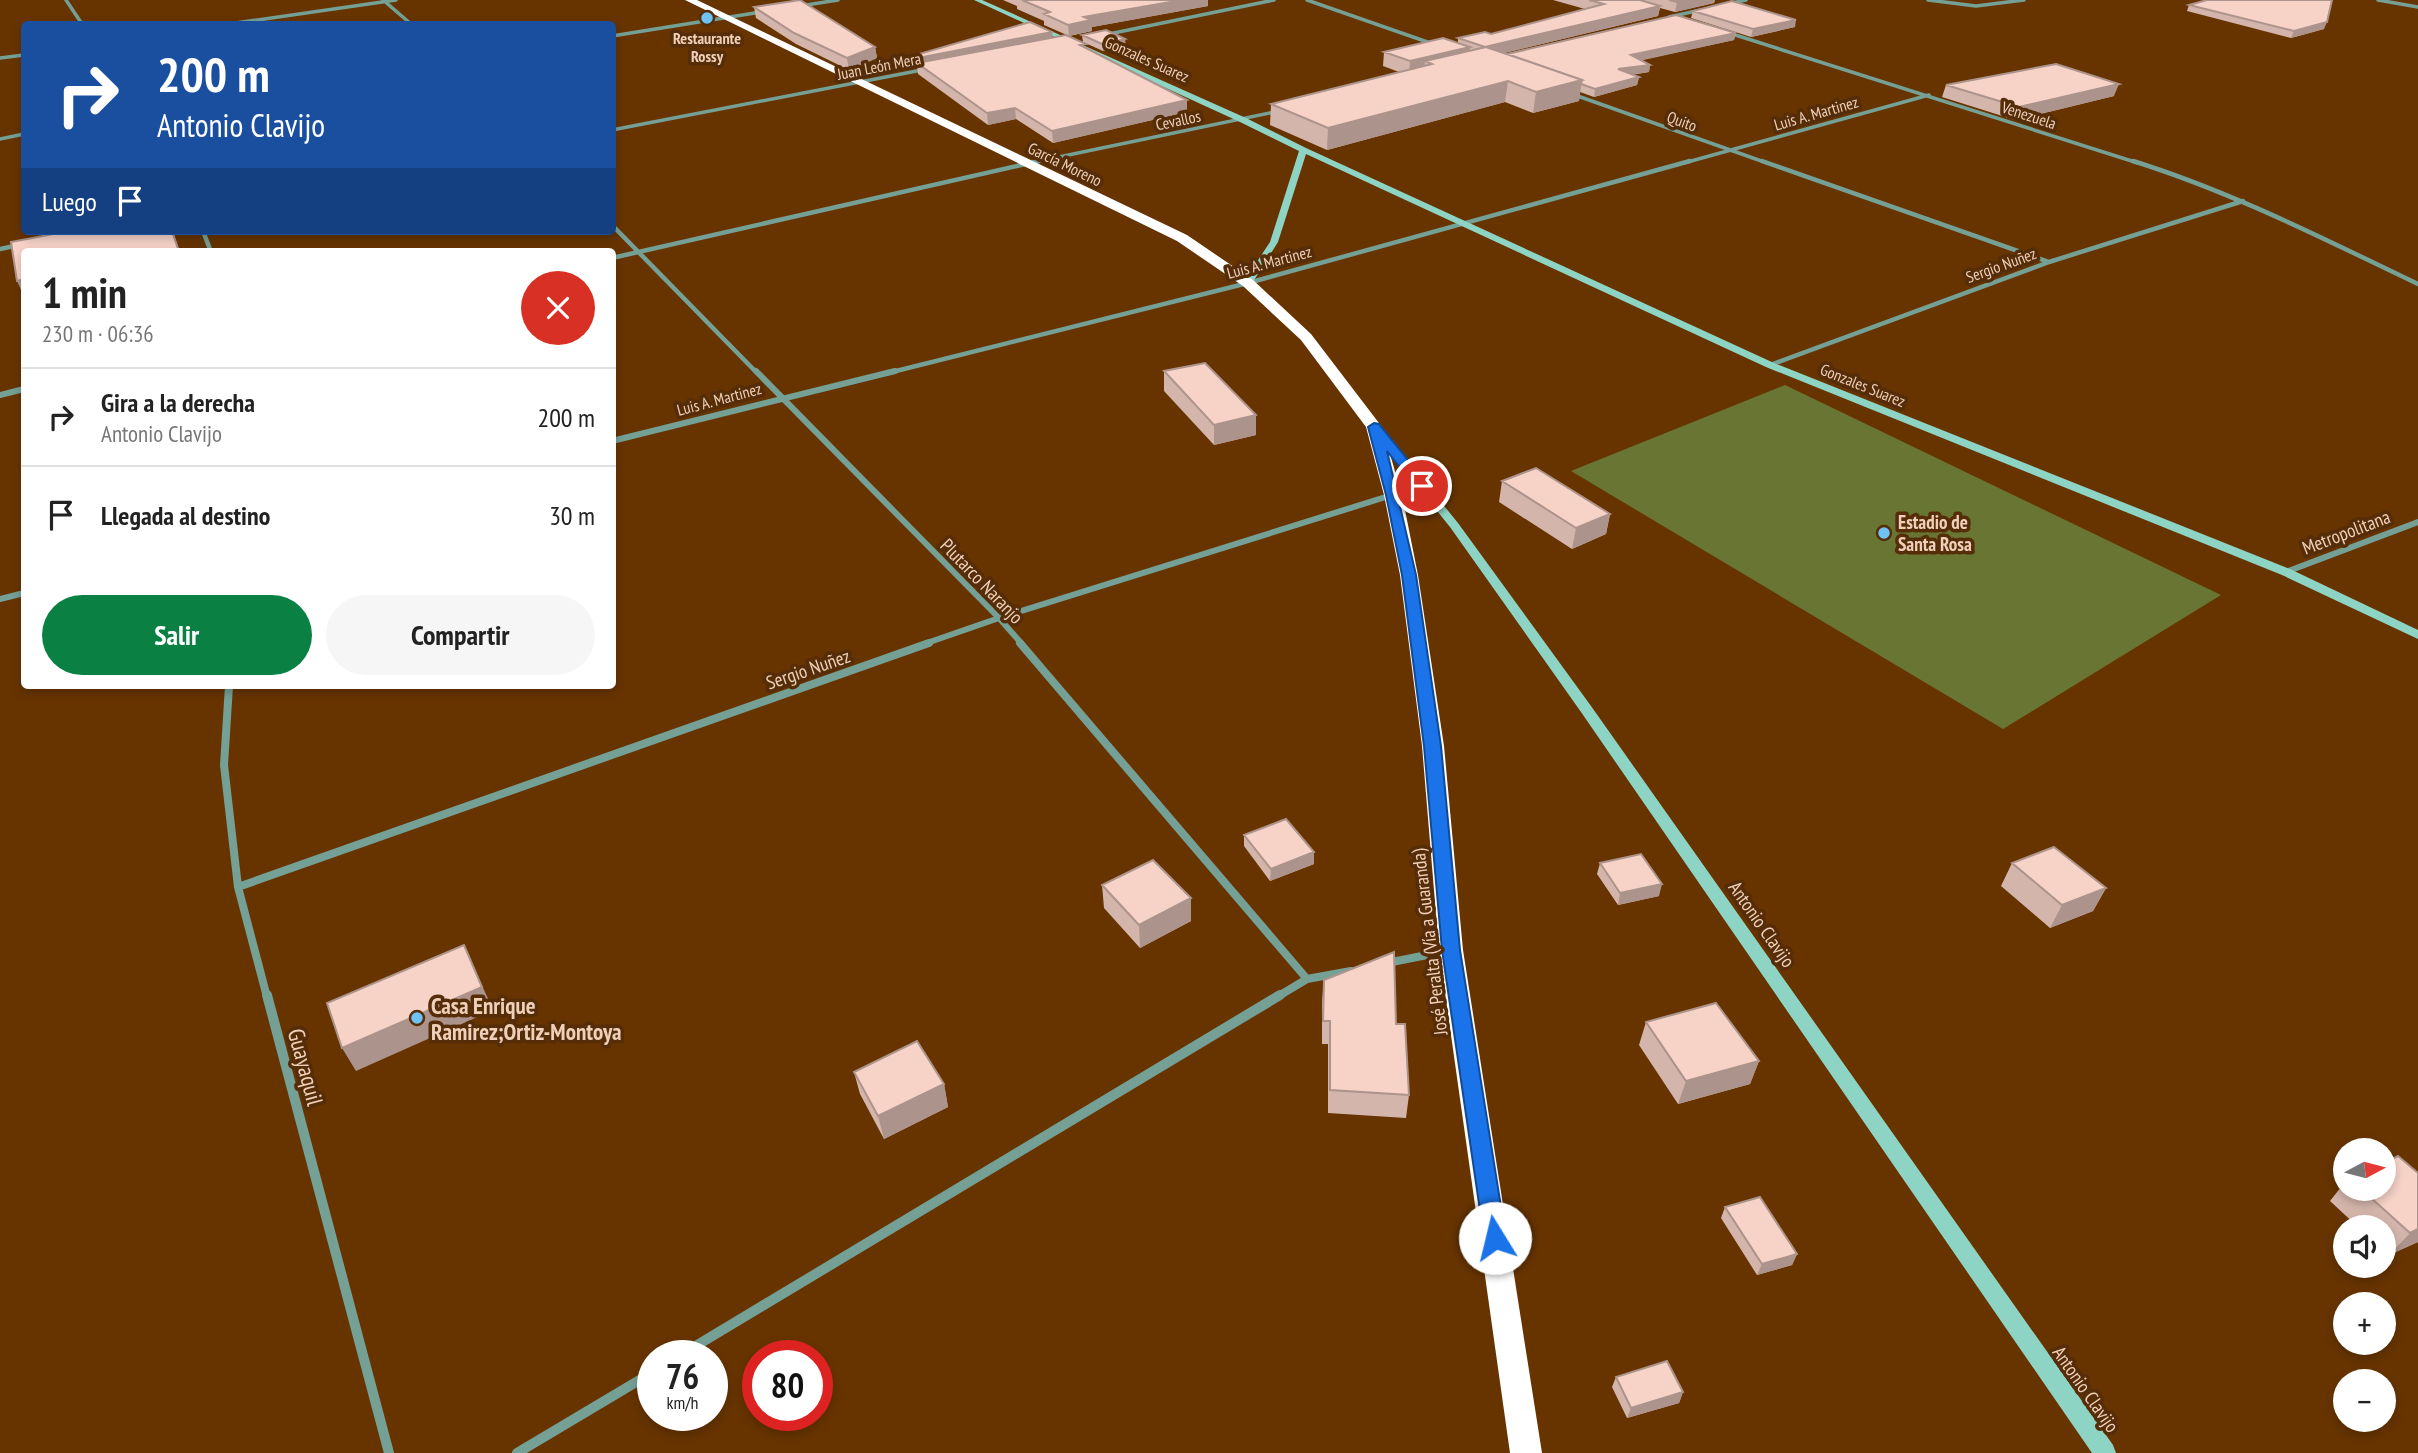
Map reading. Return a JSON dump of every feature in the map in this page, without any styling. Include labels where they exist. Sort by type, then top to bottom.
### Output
[{"type":"highway","name":"García Moreno","points":[[690,0],[1182,238],[1248,282],[1306,337],[1374,427]]},
{"type":"highway","name":"José Peralta (Vía a Guaranda)","points":[[1374,427],[1409,575],[1433,746],[1451,950],[1526,1453]]},
{"type":"street","points":[[66,0],[80,21]]},
{"type":"street","points":[[249,21],[396,0]]},
{"type":"street","points":[[800,6],[838,0]]},
{"type":"street","name":"Gonzales Suarez","points":[[977,0],[1243,120],[1461,224],[1770,365],[2286,572],[2418,635]]},
{"type":"street","points":[[1099,37],[1274,0]]},
{"type":"street","points":[[1307,0],[1445,48]]},
{"type":"street","points":[[1723,5],[1746,0]]},
{"type":"street","points":[[1928,0],[1955,6],[1992,7],[2024,0]]},
{"type":"street","points":[[2378,0],[2418,7]]},
{"type":"street","points":[[384,1],[407,21]]},
{"type":"street","points":[[1662,19],[1711,8]]},
{"type":"street","points":[[616,35],[762,12]]},
{"type":"street","points":[[1664,13],[1688,20]]},
{"type":"street","name":"Venezuela","points":[[1728,33],[2196,181],[2418,284]]},
{"type":"street","points":[[1054,44],[1085,39]]},
{"type":"street","points":[[0,58],[21,55]]},
{"type":"street","name":"Juan León Mera","points":[[616,129],[931,69]]},
{"type":"street","name":"Quito","points":[[1561,90],[1730,152],[2049,262]]},
{"type":"street","name":"Luis A. Martinez","points":[[616,440],[1248,282],[1730,152],[1929,95]]},
{"type":"street","name":"Cevallos","points":[[616,257],[1029,163],[1283,110]]},
{"type":"street","points":[[0,139],[21,135]]},
{"type":"street","points":[[1248,282],[1274,242],[1303,150]]},
{"type":"street","name":"Sergio Nuñez","points":[[1770,365],[2049,262],[2244,201]]},
{"type":"street","name":"Plutarco Naranjo","points":[[616,229],[999,618],[1307,979]]},
{"type":"street","points":[[0,249],[26,244]]},
{"type":"street","points":[[0,395],[21,390]]},
{"type":"street","name":"Antonio Clavijo","points":[[1374,427],[1454,525],[1586,709],[2105,1453]]},
{"type":"street","name":"Sergio Nuñez","points":[[238,887],[999,618],[1392,495]]},
{"type":"street","name":"Metropolitana","points":[[2286,572],[2418,522]]},
{"type":"street","points":[[0,599],[21,594]]},
{"type":"street","name":"Guayaquil","points":[[229,689],[224,765],[238,887],[388,1453]]},
{"type":"street","points":[[1373,966],[1451,950]]},
{"type":"street","points":[[705,1340],[1307,979],[1360,969]]},
{"type":"street","points":[[517,1453],[637,1382]]},
{"type":"green space","name":"Estadio de Santa Rosa","points":[[1785,385],[2221,595],[2003,729],[1571,471]]},
{"type":"building","points":[[800,0],[875,47],[847,58],[794,33],[754,7]]},
{"type":"building","points":[[1022,0],[1182,0],[1084,17],[1091,20],[1068,25],[1044,14],[1050,12]]},
{"type":"building","points":[[1589,0],[1640,0],[1660,6],[1485,47],[1458,38],[1485,32],[1491,34],[1604,4]]},
{"type":"building","points":[[2207,0],[2332,0],[2327,22],[2294,31],[2189,5]]},
{"type":"building","points":[[1732,1],[1796,20],[1753,29],[1693,11]]},
{"type":"building","points":[[1676,15],[1736,33],[1631,55],[1650,65],[1618,69],[1639,77],[1595,89],[1581,84],[1582,80],[1507,54]]},
{"type":"building","points":[[1030,22],[1052,32],[908,60],[905,58]]},
{"type":"building","points":[[1106,30],[1125,39],[1102,44],[1082,35]]},
{"type":"building","points":[[1066,35],[1086,44],[1080,45],[1187,100],[1052,131],[1015,108],[987,113],[917,63]]},
{"type":"building","points":[[1443,38],[1470,47],[1410,61],[1384,52]]},
{"type":"building","points":[[1486,47],[1582,80],[1536,92],[1508,81],[1328,128],[1271,104],[1432,64],[1425,61]]},
{"type":"building","points":[[2056,64],[2119,84],[2019,107],[1946,85]]},
{"type":"building","points":[[48,235],[173,235],[178,248],[21,248],[21,280],[17,281],[11,242]]},
{"type":"building","points":[[1205,363],[1256,415],[1214,425],[1164,371]]},
{"type":"building","points":[[1536,468],[1610,514],[1576,528],[1502,481]]},
{"type":"building","points":[[1286,819],[1314,852],[1271,869],[1244,835]]},
{"type":"building","points":[[2054,847],[2106,888],[2062,905],[2012,863]]},
{"type":"building","points":[[1641,854],[1662,884],[1620,893],[1600,863]]},
{"type":"building","points":[[1153,860],[1191,898],[1139,925],[1102,885]]},
{"type":"building","points":[[464,945],[482,987],[342,1048],[327,1003]]},
{"type":"building","points":[[1394,952],[1396,1024],[1405,1024],[1409,1095],[1330,1090],[1330,1021],[1323,1021],[1324,980]]},
{"type":"building","points":[[1716,1003],[1759,1061],[1686,1081],[1646,1022]]},
{"type":"building","points":[[917,1041],[944,1084],[878,1116],[854,1072]]},
{"type":"building","points":[[2396,1157],[2418,1173],[2418,1229],[2410,1233],[2396,1220],[2396,1215],[2390,1215],[2374,1201],[2396,1201]]},
{"type":"building","points":[[1760,1197],[1797,1254],[1762,1264],[1725,1207]]},
{"type":"building","points":[[1667,1361],[1683,1392],[1631,1408],[1616,1377]]},
{"type":"place","name":"Restaurante Rossy","points":[[707,18]]},
{"type":"place","name":"Estadio de Santa Rosa","points":[[1884,533]]},
{"type":"place","name":"Casa Enrique Ramirez;Ortiz-Montoya","points":[[417,1018]]},
{"type":"route","points":[[1422,486],[1374,427],[1409,575],[1433,746],[1451,950],[1495,1238]]}]
